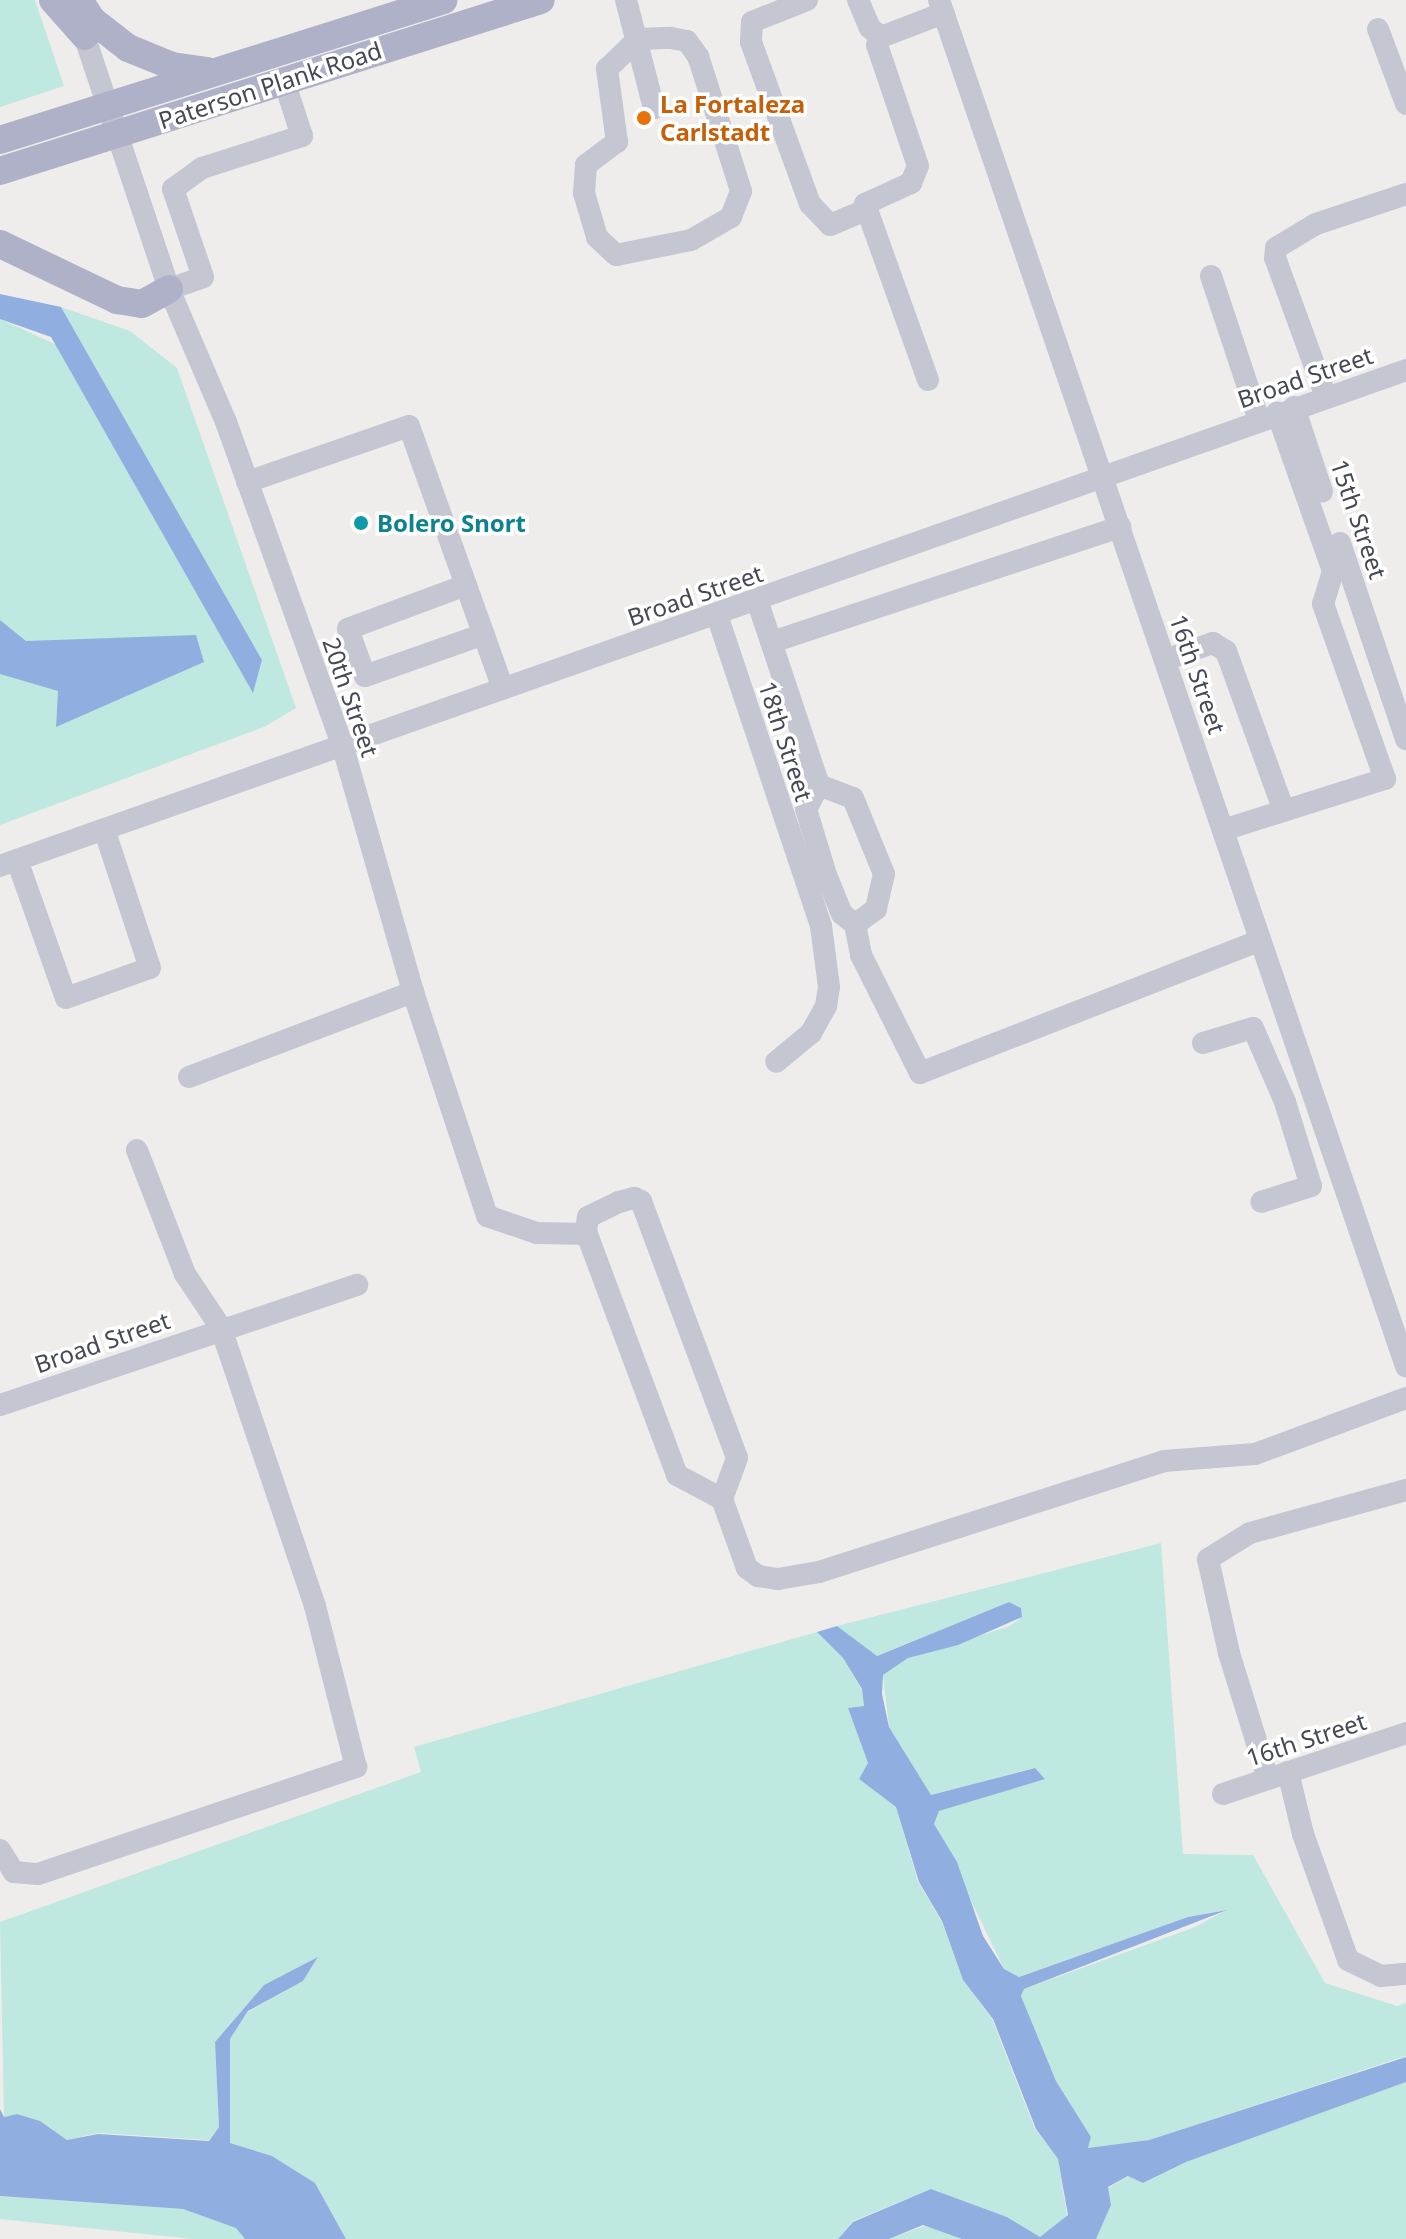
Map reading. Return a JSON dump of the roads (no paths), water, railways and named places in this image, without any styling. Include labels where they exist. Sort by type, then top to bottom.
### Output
[{"type":"main road","points":[[53,0],[85,36]]},
{"type":"main road","points":[[79,0],[92,20],[128,48],[172,66],[216,72]]},
{"type":"main road","name":"Paterson Plank Road","points":[[0,140],[443,0]]},
{"type":"main road","name":"Paterson Plank Road","points":[[0,171],[541,0]]},
{"type":"main road","points":[[0,121],[56,122]]},
{"type":"main road","points":[[0,244],[117,300],[142,304],[169,289]]},
{"type":"street","name":"20th Street","points":[[72,0],[169,289],[247,482],[342,744],[413,992],[487,1216],[537,1233],[587,1234]]},
{"type":"street","points":[[626,0],[654,108]]},
{"type":"street","points":[[807,0],[752,22],[751,42],[810,204],[830,225],[866,210]]},
{"type":"street","points":[[858,0],[870,28],[881,37]]},
{"type":"street","points":[[928,380],[866,210],[870,199],[911,183],[917,175],[877,45],[881,37],[941,7]]},
{"type":"street","name":"16th Street","points":[[941,7],[1406,1366]]},
{"type":"street","points":[[1378,29],[1406,104]]},
{"type":"street","points":[[638,39],[687,41],[698,56],[741,191],[731,217],[691,240],[616,255],[597,237],[584,179],[586,165],[617,142],[607,69],[638,39]]},
{"type":"street","points":[[169,289],[203,277],[173,189],[202,168],[302,136],[284,81]]},
{"type":"street","points":[[1326,397],[1275,258],[1276,248],[1316,224],[1406,194]]},
{"type":"street","points":[[1211,276],[1277,414],[1333,571],[1323,604],[1385,779],[1223,830]]},
{"type":"street","name":"Broad Street","points":[[9,863],[1406,370]]},
{"type":"street","name":"15th Street","points":[[1277,414],[1406,739]]},
{"type":"street","points":[[247,482],[409,426],[503,689]]},
{"type":"street","points":[[772,642],[1120,527]]},
{"type":"street","points":[[466,585],[348,629],[365,676],[484,634]]},
{"type":"street","points":[[757,600],[819,785],[806,809],[842,914],[855,924],[861,955],[920,1073],[1259,941]]},
{"type":"street","name":"18th Street","points":[[717,615],[821,926],[829,987],[811,1033],[776,1062]]},
{"type":"street","points":[[1165,660],[1220,645],[1238,685],[1284,811]]},
{"type":"street","points":[[819,785],[853,798],[884,874],[876,909],[855,924]]},
{"type":"street","points":[[9,863],[66,998],[150,968],[104,829]]},
{"type":"street","points":[[189,1077],[413,992]]},
{"type":"street","points":[[1203,1043],[1253,1028],[1285,1102],[1311,1186],[1261,1202]]},
{"type":"street","points":[[1285,1102],[1314,1095]]},
{"type":"street","points":[[0,1850],[14,1872],[38,1874],[356,1767],[315,1606],[221,1328],[185,1274],[137,1150]]},
{"type":"street","points":[[722,1499],[677,1475],[587,1234],[588,1217],[634,1198],[641,1201],[737,1458],[722,1499],[747,1568],[778,1579],[934,1537],[1164,1461],[1255,1454],[1406,1398]]},
{"type":"street","name":"Broad Street","points":[[0,1405],[221,1328],[357,1285]]},
{"type":"street","points":[[1406,1490],[1250,1533],[1208,1559],[1229,1653],[1303,1834],[1348,1960],[1381,1976],[1406,1974]]},
{"type":"street","name":"16th Street","points":[[1223,1794],[1406,1733]]},
{"type":"water","points":[[0,294],[61,307],[262,660],[253,693],[51,337],[0,319]]},
{"type":"water","points":[[0,620],[26,641],[196,635],[204,662],[56,727],[58,691],[0,674]]},
{"type":"water","points":[[1009,1602],[1021,1608],[1022,1617],[958,1645],[908,1658],[883,1675],[882,1694],[889,1727],[931,1795],[1035,1768],[1045,1779],[939,1811],[934,1824],[957,1862],[983,1936],[1004,1969],[1019,1977],[1188,1917],[1227,1910],[1024,1989],[1021,1996],[1056,2081],[1091,2137],[1088,2148],[1149,2140],[1406,2057],[1406,2082],[1186,2162],[1143,2183],[1128,2176],[1108,2187],[1111,2205],[1096,2239],[962,2239],[923,2225],[889,2239],[838,2239],[853,2222],[931,2189],[1007,2217],[1040,2237],[1068,2215],[1058,2159],[1036,2129],[993,2019],[963,1980],[942,1921],[919,1882],[896,1807],[859,1779],[868,1763],[848,1708],[864,1706],[862,1689],[843,1658],[817,1632],[837,1626],[877,1656]]},
{"type":"water","points":[[318,1957],[303,1981],[248,2011],[230,2039],[230,2143],[272,2156],[315,2183],[346,2239],[245,2239],[236,2228],[183,2209],[0,2196],[0,2109],[4,2117],[17,2114],[40,2121],[67,2140],[98,2134],[209,2141],[219,2127],[215,2042],[264,1985]]},
{"type":"place","name":"La Fortaleza Carlstadt","points":[[644,118]]},
{"type":"place","name":"Bolero Snort","points":[[361,523]]}]
